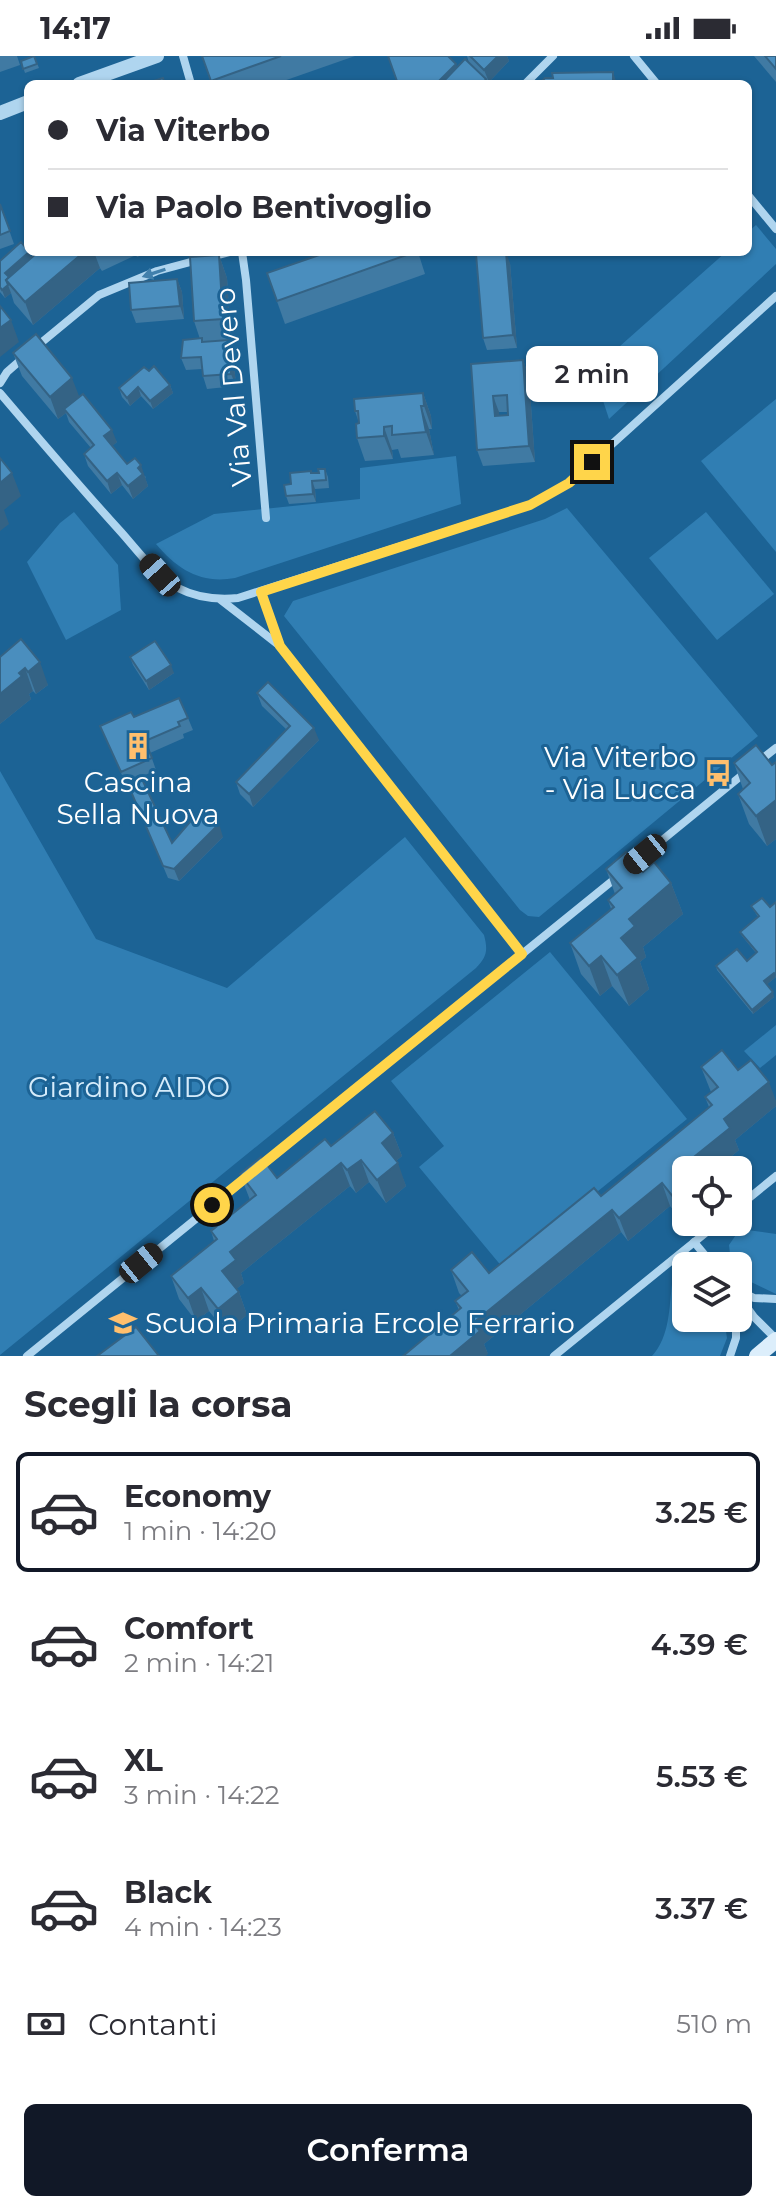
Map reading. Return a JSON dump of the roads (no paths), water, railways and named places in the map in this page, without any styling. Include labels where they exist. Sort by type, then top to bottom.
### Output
[{"type":"main road","points":[[757,1356],[776,1340]]},
{"type":"street","points":[[90,80],[157,56]]},
{"type":"street","points":[[183,56],[190,80]]},
{"type":"street","points":[[529,80],[553,56]]},
{"type":"street","points":[[634,56],[654,80]]},
{"type":"street","points":[[0,113],[24,104]]},
{"type":"street","points":[[752,200],[776,229]]},
{"type":"street","points":[[0,383],[7,372],[99,295],[157,271],[215,256]]},
{"type":"street","name":"Via Val Devero","points":[[243,256],[266,518]]},
{"type":"street","points":[[0,393],[160,575],[178,588],[221,600],[261,592],[547,497],[569,483],[776,296]]},
{"type":"street","points":[[261,592],[280,646]]},
{"type":"street","points":[[221,600],[280,646],[522,954]]},
{"type":"street","points":[[27,1356],[776,748]]},
{"type":"street","points":[[752,1196],[776,1176]]},
{"type":"street","points":[[554,1356],[702,1236]]},
{"type":"street","points":[[694,1242],[702,1252]]},
{"type":"street","points":[[752,1297],[776,1299]]},
{"type":"street","points":[[752,1314],[776,1340]]},
{"type":"street","points":[[730,1356],[736,1332]]},
{"type":"place","name":"Cascina Sella Nuova","points":[[138,746]]},
{"type":"place","name":"Via Viterbo - Via Lucca","points":[[718,773]]},
{"type":"place","name":"Scuola Primaria Ercole Ferrario","points":[[123,1323]]},
{"type":"park label","name":"Giardino AIDO","points":[[129,1087]]}]
